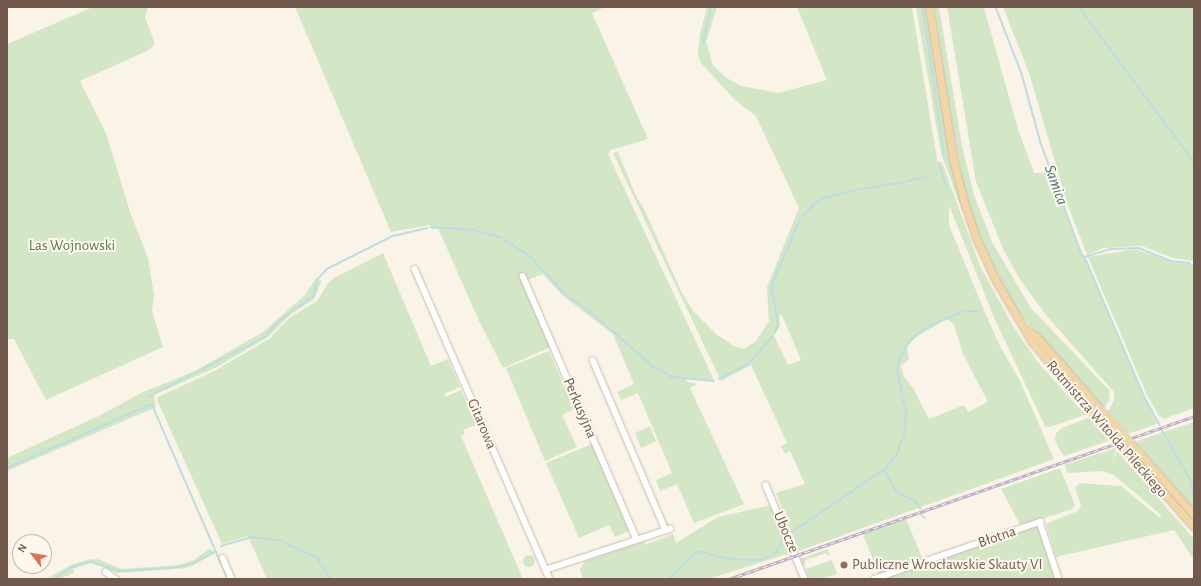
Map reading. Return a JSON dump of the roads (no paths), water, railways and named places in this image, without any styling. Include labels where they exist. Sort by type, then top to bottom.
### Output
[{"type":"main road","name":"Rotmistrza Witolda Pileckiego","points":[[929,7],[953,159],[962,198],[984,258],[1032,342],[1194,527]]},
{"type":"main road","name":"Rotmistrza Witolda Pileckiego","points":[[1024,328],[1037,337],[1194,514]]},
{"type":"street","name":"Gitarowa","points":[[415,269],[550,579]]},
{"type":"street","name":"Perkusyjna","points":[[523,276],[636,540]]},
{"type":"street","name":"Perkusyjna","points":[[545,570],[668,529],[593,360]]},
{"type":"street","name":"Ubocze","points":[[766,485],[805,579]]},
{"type":"street","name":"Błotna","points":[[874,579],[1040,522],[1059,579]]},
{"type":"street","points":[[223,558],[232,579]]},
{"type":"street","points":[[106,572],[116,579]]},
{"type":"waterway","points":[[703,42],[711,7]]},
{"type":"waterway","points":[[923,7],[945,157]]},
{"type":"waterway","name":"Samica","points":[[996,7],[1022,74],[1041,143],[1082,255],[1085,257],[1112,249],[1139,248],[1171,261],[1190,263]]},
{"type":"waterway","points":[[1079,7],[1194,162]]},
{"type":"waterway","points":[[939,162],[948,189]]},
{"type":"waterway","points":[[907,181],[928,177]]},
{"type":"waterway","points":[[864,189],[903,182]]},
{"type":"waterway","points":[[803,216],[814,204],[824,198],[861,189]]},
{"type":"waterway","points":[[775,332],[778,324],[772,290],[773,282],[800,220]]},
{"type":"waterway","points":[[431,227],[475,230],[501,238]]},
{"type":"waterway","points":[[148,397],[265,337],[280,320],[314,296],[317,280],[327,269],[393,236],[427,228]]},
{"type":"waterway","points":[[505,240],[531,257],[565,294],[591,312],[654,367]]},
{"type":"waterway","points":[[1085,257],[1144,396],[1160,425]]},
{"type":"waterway","points":[[966,311],[980,311]]},
{"type":"waterway","points":[[927,327],[962,312]]},
{"type":"waterway","points":[[902,395],[897,370],[899,360],[908,343],[924,329]]},
{"type":"waterway","points":[[719,379],[748,364],[772,337]]},
{"type":"waterway","points":[[658,369],[672,377],[714,381]]},
{"type":"waterway","points":[[903,398],[907,413],[904,436]]},
{"type":"waterway","points":[[7,468],[152,404],[222,565]]},
{"type":"waterway","points":[[1162,430],[1191,481],[1194,493]]},
{"type":"waterway","points":[[792,532],[885,469],[896,456],[902,440]]},
{"type":"waterway","points":[[885,470],[897,492],[916,501],[921,509]]},
{"type":"waterway","points":[[922,515],[925,518]]},
{"type":"waterway","points":[[669,579],[698,551],[730,559],[761,560],[776,553],[784,536]]},
{"type":"waterway","points":[[221,546],[252,537],[281,541]]},
{"type":"waterway","points":[[285,543],[317,557],[331,579]]},
{"type":"waterway","points":[[54,579],[72,567],[91,562],[119,571],[172,568],[193,564],[216,551]]},
{"type":"waterway","points":[[224,568],[228,579]]},
{"type":"railway","points":[[729,579],[1194,416]]},
{"type":"place","name":"Publiczne Wrocławskie Skauty VI","points":[[844,565]]},
{"type":"park label","name":"Las Wojnowski","points":[[72,246]]}]
